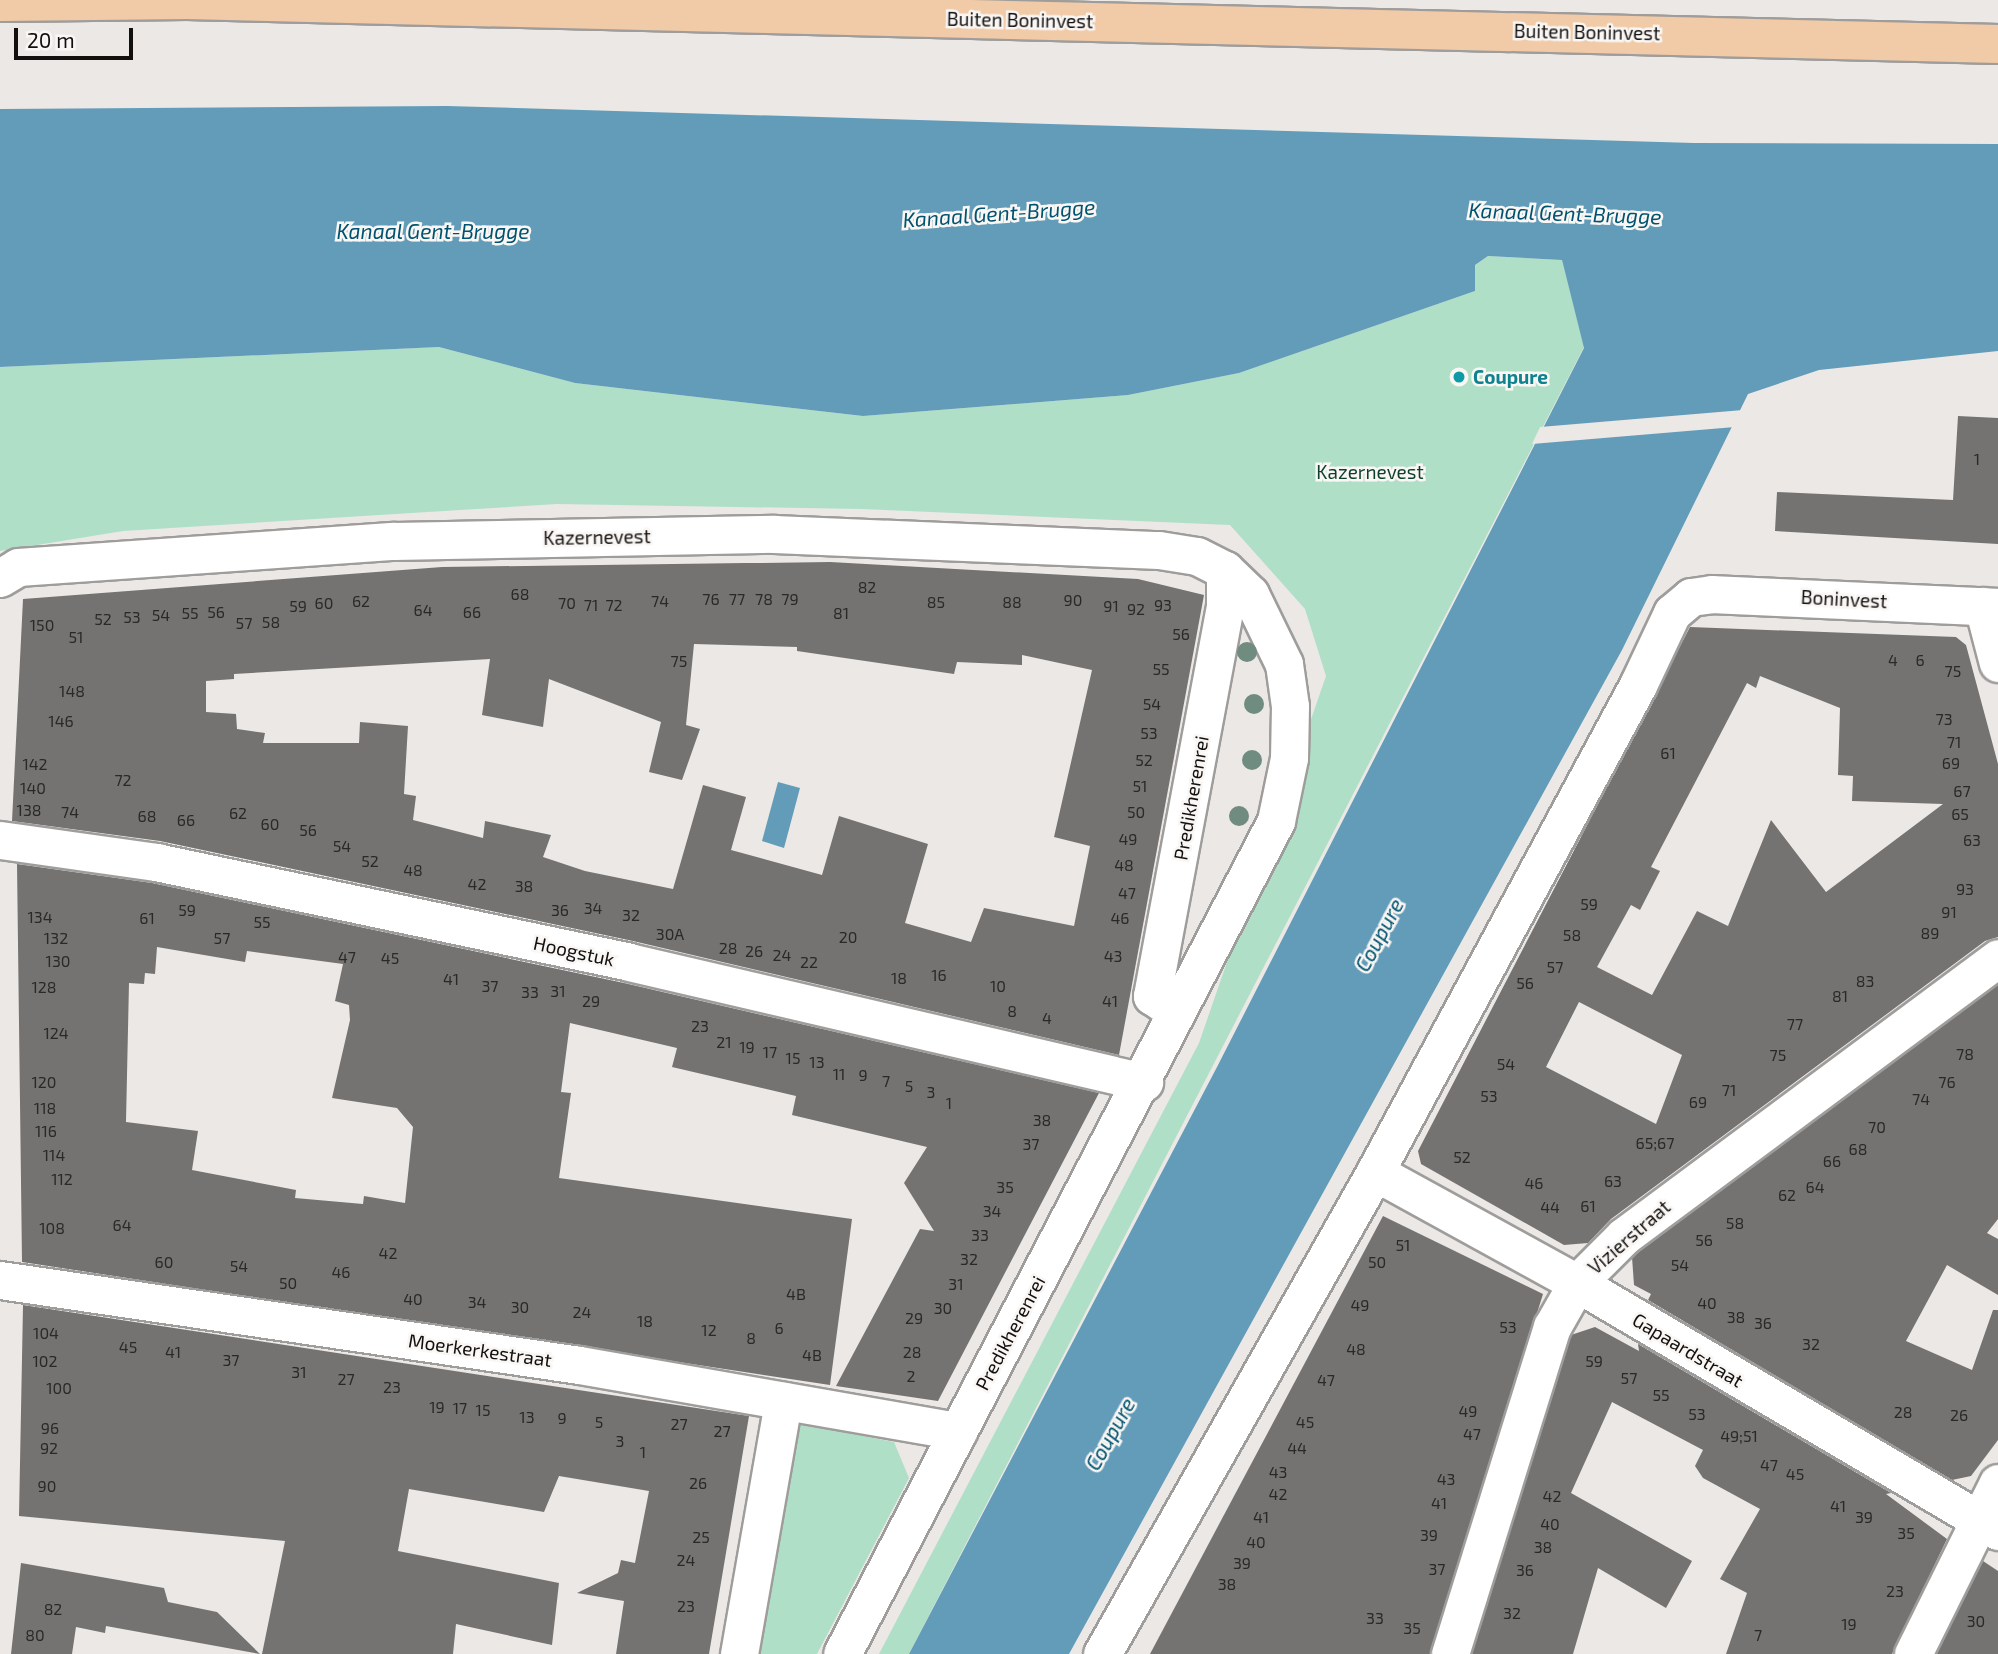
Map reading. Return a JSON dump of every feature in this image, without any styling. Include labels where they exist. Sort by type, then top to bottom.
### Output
[{"type":"main road","name":"Buiten Boninvest","points":[[0,2],[187,0],[1998,44]]},
{"type":"street","name":"Kazernevest","points":[[0,578],[18,566],[394,541],[774,534],[1211,563]]},
{"type":"street","name":"Predikherenrei","points":[[1176,1012],[1152,996],[1216,659],[1211,563]]},
{"type":"street","name":"Predikherenrei","points":[[842,1654],[1144,1082],[1176,1012],[1276,821],[1289,758],[1284,664],[1263,616],[1211,563]]},
{"type":"street","name":"Boninvest","points":[[1375,1172],[1638,685],[1672,613],[1690,597],[1737,593],[1990,607]]},
{"type":"street","points":[[1990,607],[1998,663]]},
{"type":"street","name":"Hoogstuk","points":[[0,840],[156,862],[629,962],[1144,1082]]},
{"type":"street","name":"Vizierstraat","points":[[1450,1654],[1552,1327],[1577,1283],[1625,1236],[1998,958]]},
{"type":"street","points":[[1102,1654],[1375,1172]]},
{"type":"street","name":"Gapaardstraat","points":[[1375,1172],[1577,1283],[1989,1525]]},
{"type":"street","name":"Moerkerkestraat","points":[[0,1280],[579,1365],[958,1431]]},
{"type":"street","points":[[738,1654],[783,1401]]},
{"type":"street","points":[[1913,1654],[1989,1525],[1998,1483]]},
{"type":"green space","name":"Kazernevest","points":[[1488,256],[1562,260],[1584,347],[909,1654],[879,1654],[1199,1043],[1326,676],[1305,609],[1230,525],[862,509],[557,504],[123,531],[0,551],[0,367],[439,347],[575,383],[863,416],[1128,395],[1239,373],[1475,291],[1475,265]]},
{"type":"green space","points":[[791,1422],[894,1442],[909,1478],[817,1654],[749,1654]]},
{"type":"water","name":"Kanaal Gent-Brugge","points":[[447,106],[1694,143],[1998,144],[1998,351],[1819,370],[1748,394],[1622,650],[1069,1654],[909,1654],[1217,1067],[1584,348],[1562,260],[1488,256],[1475,265],[1475,291],[1239,373],[1128,395],[863,416],[575,383],[439,347],[0,367],[0,109]]},
{"type":"water","points":[[778,782],[800,788],[784,848],[762,841]]},
{"type":"pier","points":[[1743,410],[1735,427],[1532,444],[1540,427]]},
{"type":"building","points":[[1958,416],[1998,418],[1998,544],[1775,531],[1777,492],[1953,500]]},
{"type":"building","points":[[830,562],[1138,579],[1204,595],[1119,1055],[633,941],[160,841],[12,821],[23,599],[442,567]],"holes":[[[694,644],[797,647],[797,651],[954,674],[957,662],[1022,665],[1022,655],[1092,670],[1054,837],[1090,846],[1074,926],[984,908],[971,942],[905,923],[928,844],[839,816],[822,875],[731,850],[746,797],[703,785],[673,889],[585,871],[543,857],[551,835],[485,821],[483,838],[413,820],[416,796],[404,794],[408,726],[360,722],[359,743],[263,743],[265,733],[237,729],[236,714],[206,712],[206,681],[234,679],[234,674],[490,659],[482,715],[543,727],[549,679],[661,722],[649,772],[682,780],[700,729],[686,725]]]},
{"type":"building","points":[[1690,627],[1956,637],[1966,645],[1998,764],[1998,937],[1985,941],[1611,1219],[1588,1243],[1564,1245],[1421,1164],[1418,1151]],"holes":[[[1760,676],[1840,708],[1838,775],[1853,776],[1852,801],[1943,804],[1826,892],[1771,820],[1728,926],[1697,911],[1652,995],[1597,967],[1631,905],[1640,910],[1660,871],[1651,867],[1747,683],[1756,688]],[[1579,1002],[1682,1055],[1656,1124],[1546,1067]]]},
{"type":"building","points":[[17,864],[152,883],[624,983],[1099,1093],[938,1401],[836,1386],[920,1229],[934,1231],[904,1183],[927,1147],[792,1115],[796,1096],[672,1067],[677,1048],[570,1023],[561,1092],[571,1093],[559,1178],[852,1219],[830,1385],[22,1262]],"holes":[[[157,947],[245,962],[247,951],[343,964],[335,1001],[349,1005],[350,1020],[332,1098],[397,1108],[413,1127],[405,1203],[364,1196],[363,1204],[295,1198],[296,1190],[192,1170],[198,1131],[126,1122],[129,983],[144,984],[145,973],[155,974]]]},
{"type":"building","points":[[1998,984],[1998,1219],[1987,1233],[1998,1239],[1998,1295],[1947,1265],[1906,1341],[1972,1370],[1993,1310],[1998,1310],[1998,1440],[1971,1476],[1952,1480],[1648,1300],[1651,1294],[1634,1285],[1632,1257]]},
{"type":"building","points":[[1383,1216],[1543,1294],[1430,1654],[1150,1654]]},
{"type":"building","points":[[23,1305],[749,1416],[709,1654],[616,1654],[624,1601],[577,1593],[618,1573],[621,1560],[635,1563],[649,1491],[559,1476],[544,1512],[409,1489],[398,1551],[559,1583],[552,1645],[456,1624],[453,1654],[262,1654],[285,1541],[19,1516]]},
{"type":"building","points":[[1595,1327],[1639,1351],[1638,1344],[1891,1493],[1886,1494],[1947,1539],[1892,1654],[1726,1654],[1747,1593],[1720,1579],[1760,1509],[1703,1478],[1695,1466],[1703,1450],[1612,1402],[1571,1493],[1692,1561],[1666,1608],[1598,1568],[1573,1654],[1472,1654],[1571,1335]]},
{"type":"building","points":[[1983,1561],[1998,1571],[1998,1654],[1936,1654]]},
{"type":"building","points":[[21,1563],[164,1588],[168,1602],[217,1612],[260,1654],[106,1626],[105,1633],[76,1627],[72,1654],[11,1654]]},
{"type":"place","name":"Coupure","points":[[1459,377]]}]
